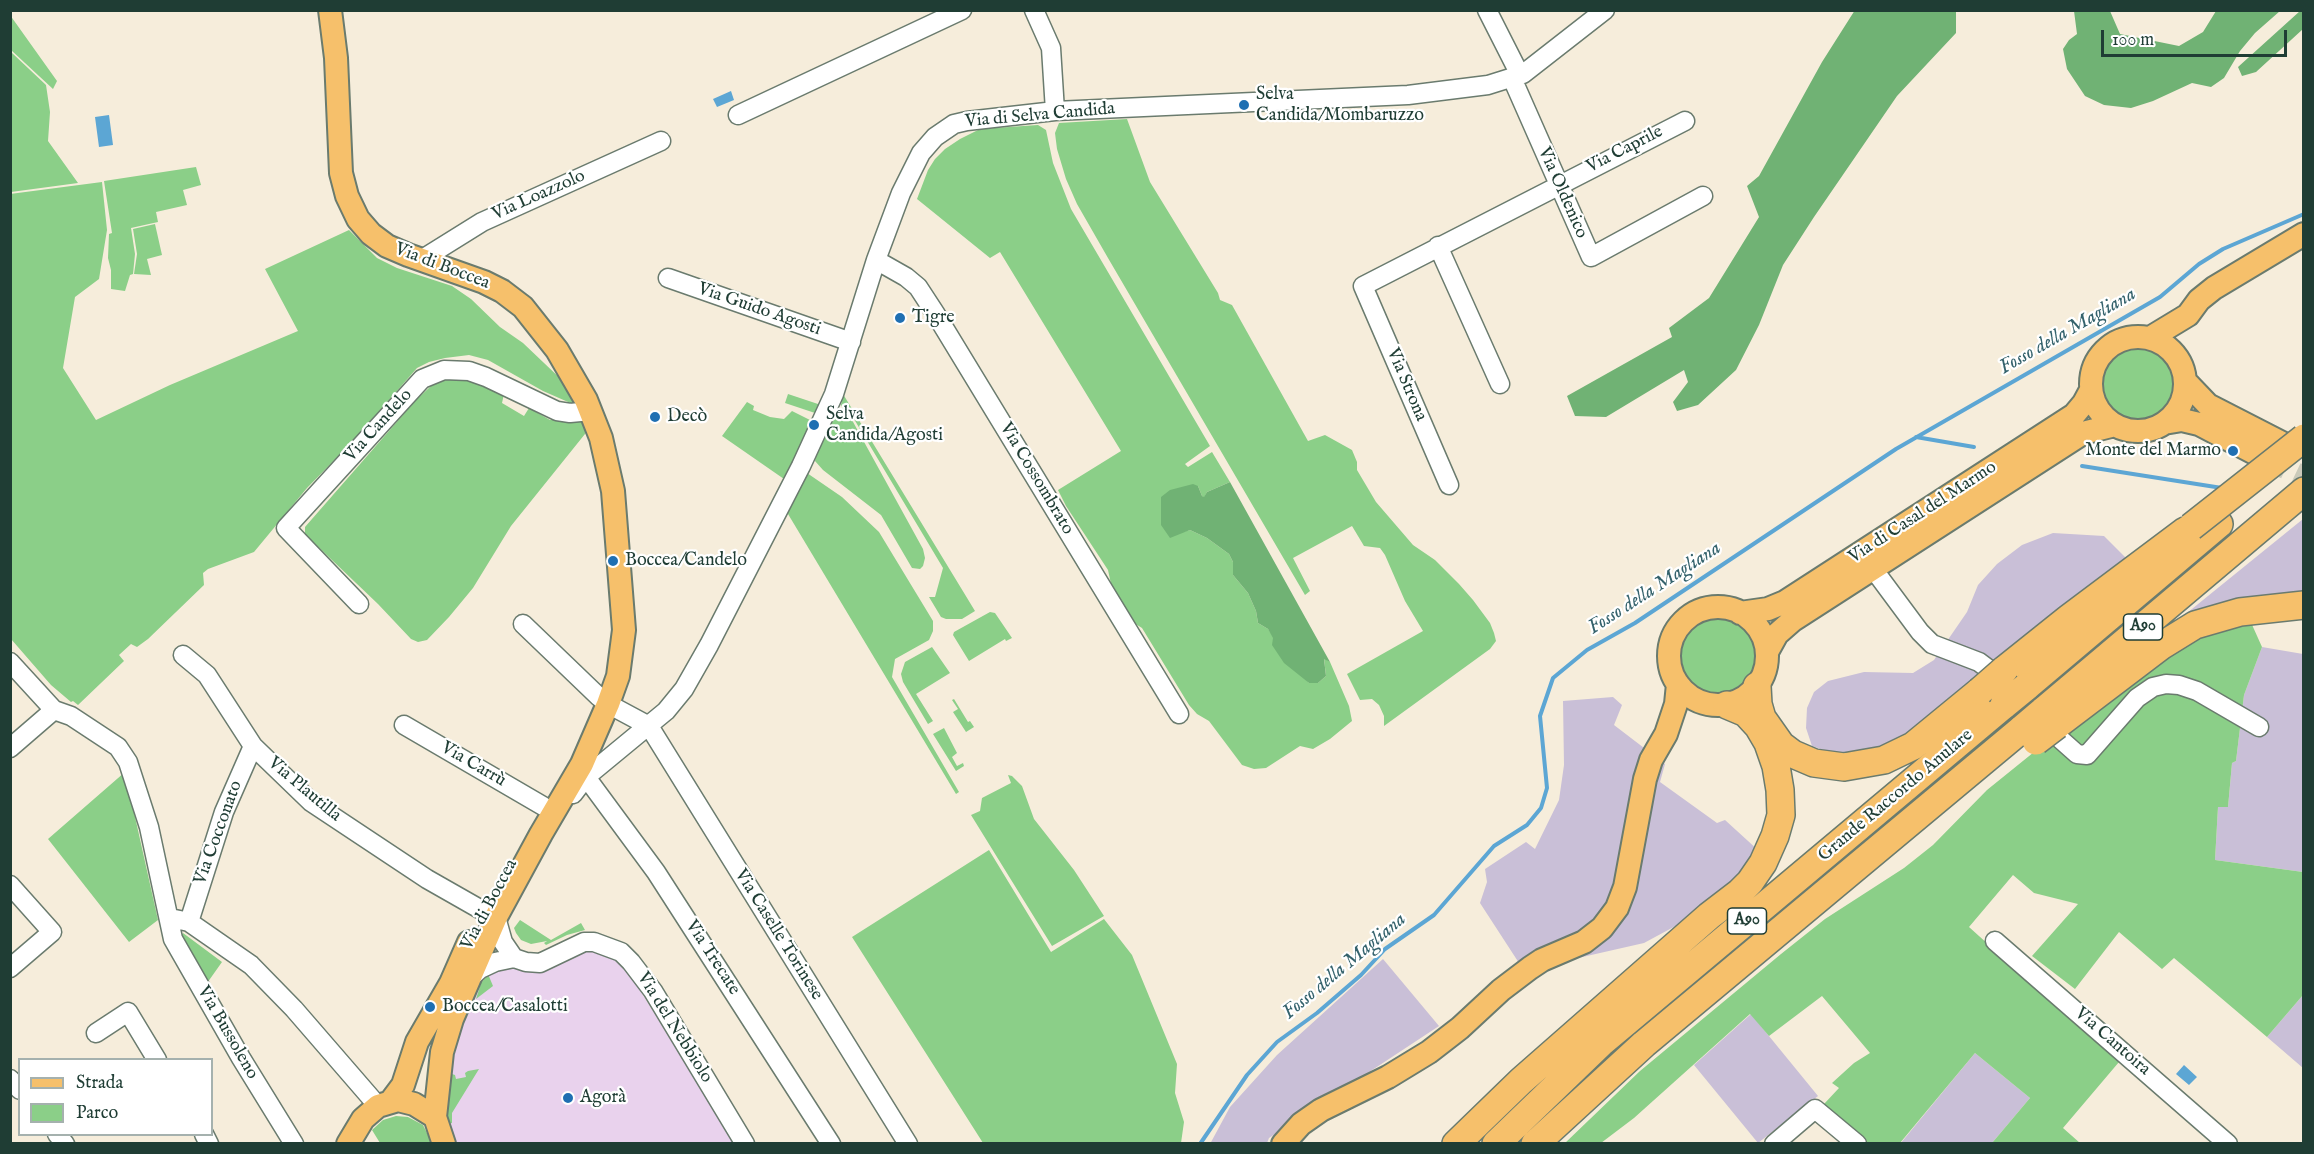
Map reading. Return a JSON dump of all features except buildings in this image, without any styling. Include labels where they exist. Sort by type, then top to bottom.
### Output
[{"type":"highway","name":"Grande Raccordo Anulare","points":[[1496,1143],[1601,1043],[2219,524],[2297,445]]},
{"type":"highway","points":[[1757,686],[1762,718],[1781,745],[1792,754],[1814,763],[1844,767],[1874,763],[1905,751],[1925,738],[1991,676],[2297,445]]},
{"type":"highway","name":"Grande Raccordo Anulare","points":[[1535,1143],[1644,1044],[1812,903],[2044,728],[2242,543],[2304,491]]},
{"type":"highway","points":[[2044,728],[2188,629],[2230,614],[2304,605]]},
{"type":"highway","points":[[1456,1143],[1521,1081],[1709,916],[1739,893],[1763,863],[1775,836],[1780,815],[1780,790],[1773,754],[1758,726],[1746,713],[1714,704]]},
{"type":"main road","name":"Via di Boccea","points":[[330,10],[336,58],[341,173],[347,196],[358,219],[371,234],[394,249],[484,282],[502,291],[523,307],[557,350],[591,411],[601,438],[611,478],[624,630],[621,663],[606,710],[582,764],[490,915],[417,1042],[403,1085],[385,1104],[363,1119],[348,1143]]},
{"type":"main road","points":[[2150,338],[2188,315],[2208,292],[2304,234]]},
{"type":"main road","points":[[2178,357],[2181,333],[2188,315]]},
{"type":"main road","points":[[2164,423],[2180,405],[2186,382],[2178,357],[2160,342],[2150,338],[2126,338],[2104,350],[2091,372],[2091,390],[2098,409],[2115,425],[2131,431],[2140,431],[2182,420],[2199,424],[2266,459]]},
{"type":"main road","points":[[2186,382],[2208,405],[2297,445]]},
{"type":"main road","name":"Via di Casal del Marmo","points":[[1740,613],[1768,609],[1785,602],[2073,415],[2080,410],[2091,390]]},
{"type":"main road","name":"Via di Casal del Marmo","points":[[1767,652],[1774,639],[1786,626],[2083,433],[2115,425]]},
{"type":"main road","points":[[1666,734],[1682,715],[1714,704],[1744,698],[1757,686],[1763,675],[1767,652],[1758,629],[1740,613],[1725,608],[1709,608],[1694,614],[1682,624],[1673,638],[1670,654],[1672,670],[1678,684],[1688,695],[1714,704]]},
{"type":"main road","points":[[1283,1143],[1301,1124],[1321,1110],[1388,1077],[1429,1052],[1530,968],[1542,960],[1584,942],[1602,928],[1617,908],[1624,887],[1645,779],[1666,734],[1676,704],[1678,684]]},
{"type":"main road","name":"Via di Boccea","points":[[435,1117],[442,1052],[452,1019],[470,978],[490,915],[543,806],[568,764],[606,710]]},
{"type":"main road","points":[[385,1104],[398,1100],[414,1104],[435,1117],[444,1143]]},
{"type":"street","points":[[738,115],[962,10]]},
{"type":"street","points":[[1034,10],[1051,48],[1055,111]]},
{"type":"street","name":"Via Oldenico","points":[[1487,10],[1516,77],[1557,184],[1590,257],[1703,196]]},
{"type":"street","name":"Via di Selva Candida","points":[[541,834],[586,777],[666,711],[684,689],[709,645],[801,466],[834,394],[876,260],[913,168],[921,153],[935,137],[954,124],[967,121],[1055,111],[1408,95],[1488,85],[1516,77],[1605,10]]},
{"type":"street","name":"Via Caprile","points":[[1363,286],[1557,184],[1685,121]]},
{"type":"street","name":"Via Loazzolo","points":[[421,260],[482,222],[661,141]]},
{"type":"street","points":[[1438,246],[1500,384]]},
{"type":"street","name":"Via Cossombrato","points":[[876,260],[906,277],[918,287],[932,307],[1179,714]]},
{"type":"street","name":"Via Guido Agosti","points":[[668,278],[851,342]]},
{"type":"street","name":"Via Strona","points":[[1363,286],[1449,485]]},
{"type":"street","name":"Via Candelo","points":[[359,604],[286,528],[422,379],[444,370],[469,371],[557,411],[570,413],[591,411]]},
{"type":"street","points":[[1874,570],[1920,632],[1932,644],[1979,662],[1991,676]]},
{"type":"street","points":[[523,624],[606,710],[649,726]]},
{"type":"street","name":"Via Plautilla","points":[[183,655],[207,675],[253,746],[321,809],[427,879],[490,915]]},
{"type":"street","points":[[10,662],[54,710],[10,748]]},
{"type":"street","points":[[2044,728],[2077,754],[2087,755],[2137,698],[2153,687],[2166,684],[2179,685],[2197,691],[2259,727]]},
{"type":"street","name":"Via Bussoleno","points":[[54,710],[71,716],[118,747],[128,762],[149,827],[170,918],[170,930],[176,944],[241,1058],[294,1143]]},
{"type":"street","name":"Via Carrù","points":[[404,725],[543,806]]},
{"type":"street","name":"Via Caselle Torinese","points":[[649,726],[908,1143]]},
{"type":"street","name":"Via Cocconato","points":[[189,922],[224,812],[253,746]]},
{"type":"street","name":"Via Trecate","points":[[586,777],[650,863],[831,1143]]},
{"type":"street","points":[[10,885],[52,932],[10,968]]},
{"type":"street","points":[[490,915],[503,942],[514,958]]},
{"type":"street","points":[[170,918],[189,922],[238,956],[271,985],[385,1104]]},
{"type":"street","name":"Via Cantoira","points":[[1995,941],[2228,1143]]},
{"type":"street","name":"Via del Nebbiolo","points":[[470,978],[480,969],[495,962],[514,958],[540,963],[584,942],[594,942],[621,952],[641,973],[653,991],[745,1143]]},
{"type":"street","points":[[96,1033],[128,1012],[156,1058]]},
{"type":"street","points":[[1774,1143],[1815,1109],[1857,1143]]},
{"type":"shaded area","points":[[2303,519],[2303,599],[2166,630]]},
{"type":"shaded area","points":[[2053,533],[2104,536],[2128,560],[1912,735],[1877,752],[1847,758],[1812,746],[1806,728],[1807,708],[1814,692],[1828,681],[1864,672],[1913,673],[1934,660],[1967,612],[1978,585],[1997,564],[2022,545]]},
{"type":"shaded area","points":[[2262,647],[2303,654],[2303,872],[2215,860],[2218,807],[2228,807],[2232,763],[2236,761],[2244,695]]},
{"type":"shaded area","points":[[1613,697],[1622,705],[1614,725],[1665,764],[1660,782],[1717,823],[1725,820],[1759,851],[1746,874],[1694,916],[1644,943],[1556,963],[1519,963],[1480,903],[1487,882],[1485,869],[1526,842],[1535,849],[1559,800],[1564,765],[1563,701]]},
{"type":"shaded area","points":[[587,950],[607,952],[625,966],[735,1143],[448,1144],[451,1040],[476,980],[490,967]]},
{"type":"shaded area","points":[[1383,959],[1439,1026],[1269,1138],[1267,1143],[1210,1144],[1230,1107],[1277,1055]]},
{"type":"shaded area","points":[[2303,995],[2303,1068],[2267,1037]]},
{"type":"shaded area","points":[[1751,1014],[1818,1096],[1758,1143],[1694,1065]]},
{"type":"shaded area","points":[[1975,1053],[2030,1098],[1992,1143],[1900,1144]]},
{"type":"green space","points":[[1855,10],[1956,11],[1956,33],[1897,96],[1814,217],[1783,265],[1759,325],[1736,370],[1698,405],[1677,411],[1673,402],[1688,382],[1684,370],[1606,417],[1575,416],[1567,396],[1672,337],[1669,328],[1709,298],[1759,217],[1747,186],[1759,176],[1822,62]]},
{"type":"green space","points":[[2074,11],[2110,11],[2120,34],[2179,46],[2203,32],[2216,11],[2280,11],[2255,33],[2240,51],[2224,78],[2211,87],[2192,83],[2153,101],[2131,108],[2104,105],[2085,96],[2067,69],[2063,49],[2077,34]]},
{"type":"green space","points":[[2300,11],[2303,11],[2303,29],[2256,72],[2242,76],[2238,67]]},
{"type":"green space","points":[[10,15],[57,81],[53,89],[11,50]]},
{"type":"green space","points":[[11,52],[46,85],[50,112],[48,141],[78,183],[11,192]]},
{"type":"green space","points":[[1127,119],[1150,182],[1218,293],[1220,300],[1232,305],[1308,441],[1325,435],[1352,450],[1357,462],[1357,470],[1376,502],[1413,545],[1435,560],[1459,584],[1490,623],[1496,641],[1490,649],[1384,726],[1384,716],[1379,705],[1372,699],[1360,700],[1347,674],[1423,631],[1405,601],[1385,555],[1380,548],[1364,546],[1352,526],[1293,558],[1310,591],[1305,595],[1108,258],[1077,204],[1066,179],[1055,133],[1059,123]]},
{"type":"green space","points":[[1038,125],[1046,130],[1053,163],[1071,209],[1210,446],[1185,464],[1188,467],[1212,452],[1230,482],[1207,492],[1204,498],[1198,486],[1183,532],[1190,530],[1207,538],[1229,554],[1233,562],[1233,575],[1248,593],[1256,611],[1258,623],[1268,629],[1309,683],[1318,683],[1326,676],[1324,658],[1330,662],[1349,706],[1352,721],[1330,739],[1313,749],[1300,746],[1266,768],[1254,769],[1242,765],[1209,721],[1197,714],[1189,705],[1142,628],[1134,623],[1122,605],[1111,584],[1108,570],[1066,506],[1058,490],[1121,451],[1000,252],[990,258],[917,199],[928,170],[935,159],[960,139],[980,129]]},
{"type":"green space","points":[[196,167],[201,185],[183,190],[187,205],[156,212],[158,222],[131,228],[135,254],[133,274],[130,275],[125,291],[111,289],[111,270],[108,258],[109,234],[112,233],[104,181]]},
{"type":"green space","points":[[102,182],[107,230],[99,279],[75,297],[63,368],[96,420],[170,385],[298,331],[265,269],[349,230],[377,258],[397,268],[452,286],[471,299],[564,382],[575,405],[543,391],[488,360],[469,355],[429,362],[417,368],[355,439],[307,488],[254,552],[203,573],[204,585],[148,639],[137,647],[131,644],[119,655],[124,661],[78,705],[51,685],[11,639],[10,194]]},
{"type":"green space","points":[[155,224],[162,255],[147,259],[151,275],[134,274],[137,254],[133,229]]},
{"type":"green space","points":[[2140,345],[2154,348],[2167,356],[2175,369],[2178,383],[2175,397],[2167,410],[2154,418],[2140,421],[2126,418],[2113,410],[2105,397],[2102,383],[2105,369],[2113,356],[2126,348]]},
{"type":"green space","points":[[451,378],[473,379],[504,394],[502,403],[524,416],[529,408],[550,420],[567,419],[580,414],[589,429],[511,526],[473,588],[427,640],[418,642],[411,639],[305,534],[305,527],[416,400],[431,386]]},
{"type":"green space","points":[[788,394],[821,405],[818,414],[785,403]]},
{"type":"green space","points":[[843,394],[975,611],[962,619],[941,617],[929,597],[935,597],[943,568],[848,409],[923,549],[925,558],[920,569],[912,568],[881,515],[823,470],[815,461],[816,453],[838,411],[846,421],[848,419],[841,405]]},
{"type":"green space","points":[[747,402],[754,406],[753,410],[770,417],[784,419],[792,411],[814,422],[784,479],[722,436]]},
{"type":"green space","points":[[807,473],[842,497],[879,532],[933,621],[933,631],[929,640],[895,659],[892,677],[959,792],[956,794],[785,509]]},
{"type":"green space","points":[[1230,482],[1330,662],[1324,659],[1326,676],[1318,683],[1309,683],[1284,663],[1272,645],[1273,638],[1268,629],[1258,623],[1256,611],[1248,593],[1233,575],[1233,562],[1229,554],[1207,538],[1190,530],[1170,538],[1161,525],[1161,497],[1170,490],[1193,484],[1198,486],[1204,497],[1207,492]]},
{"type":"green space","points":[[990,612],[995,613],[1012,638],[1006,641],[1005,639],[969,661],[953,635],[954,632]]},
{"type":"green space","points":[[2249,618],[2262,647],[2244,695],[2236,761],[2232,763],[2228,807],[2218,807],[2215,860],[2303,872],[2303,995],[2267,1037],[2174,958],[2162,969],[2119,932],[2075,989],[2032,956],[2078,904],[2034,893],[2013,875],[1969,927],[2119,1062],[2063,1128],[2080,1143],[1992,1143],[2030,1098],[1975,1053],[1900,1143],[1868,1143],[1824,1104],[1839,1088],[1832,1083],[1854,1063],[1870,1053],[1822,996],[1769,1036],[1750,1014],[1634,1118],[1601,1143],[1564,1144],[1640,1071],[1825,919],[1904,868],[1933,845],[1987,790],[2065,727],[2195,637]]},
{"type":"green space","points":[[1718,619],[1739,625],[1749,635],[1755,656],[1749,677],[1739,687],[1718,693],[1697,687],[1687,677],[1681,656],[1687,635],[1697,625]]},
{"type":"green space","points":[[932,647],[950,673],[916,694],[933,721],[928,724],[903,682],[901,674],[905,662]]},
{"type":"green space","points":[[954,699],[968,722],[970,721],[974,727],[966,732],[953,712],[958,709],[952,700]]},
{"type":"green space","points":[[944,728],[957,753],[952,757],[957,766],[963,763],[964,766],[956,771],[933,734]]},
{"type":"green space","points":[[125,772],[158,920],[129,942],[48,839]]},
{"type":"green space","points":[[1008,775],[1022,786],[1034,819],[1074,870],[1104,916],[1052,946],[971,815],[980,811],[982,798],[1011,783]]},
{"type":"green space","points":[[989,850],[1051,952],[1104,919],[1132,955],[1177,1064],[1175,1093],[1184,1122],[1181,1143],[983,1143],[852,937]]},
{"type":"green space","points":[[520,920],[551,940],[581,923],[585,930],[546,945],[544,943],[547,941],[531,944],[521,940],[516,933],[514,928]]},
{"type":"green space","points":[[183,933],[222,962],[205,986],[178,939]]},
{"type":"green space","points":[[488,974],[493,986],[476,999],[481,983]]},
{"type":"green space","points":[[479,1069],[452,1113],[452,1123],[448,1124],[446,1119],[449,1073],[455,1075],[456,1079],[466,1077],[465,1073],[468,1071]]},
{"type":"green space","points":[[396,1116],[408,1117],[423,1125],[432,1143],[380,1143],[372,1130],[383,1120]]},
{"type":"water","points":[[731,91],[734,100],[717,107],[713,99]]},
{"type":"water","points":[[109,115],[113,145],[99,147],[95,117]]},
{"type":"water","points":[[2184,1065],[2197,1077],[2189,1085],[2176,1074]]},
{"type":"waterway","name":"Fosso della Magliana","points":[[1200,1144],[1247,1075],[1277,1042],[1317,1013],[1361,975],[1385,949],[1434,915],[1494,846],[1527,825],[1541,808],[1547,788],[1540,716],[1553,678],[1587,650],[1635,623],[1896,449],[2160,297],[2199,264],[2223,249],[2304,214]]},
{"type":"waterway","points":[[1916,437],[1974,447]]},
{"type":"waterway","points":[[2082,466],[2222,488]]},
{"type":"tunnel","points":[[2266,459],[2304,477]]},
{"type":"place","name":"Selva Candida/Mombaruzzo","points":[[1244,105]]},
{"type":"place","name":"Tigre","points":[[900,318]]},
{"type":"place","name":"Decò","points":[[655,417]]},
{"type":"place","name":"Selva Candida/Agosti","points":[[814,425]]},
{"type":"place","name":"Monte del Marmo","points":[[2233,451]]},
{"type":"place","name":"Boccea/Candelo","points":[[613,561]]},
{"type":"place","name":"Boccea/Casalotti","points":[[430,1007]]},
{"type":"place","name":"Agorà","points":[[568,1098]]}]
